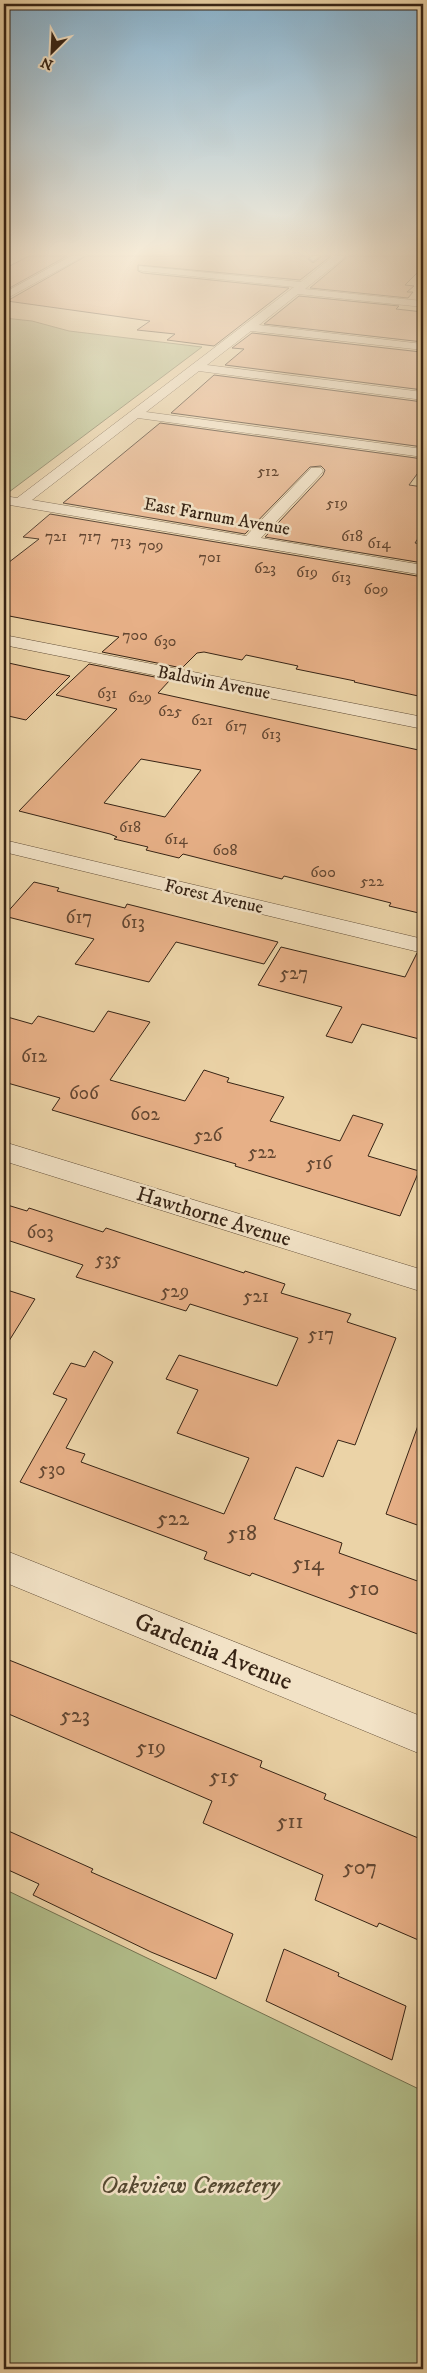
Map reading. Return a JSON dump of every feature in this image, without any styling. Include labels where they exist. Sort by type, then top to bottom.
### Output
[{"type":"street","points":[[20,502],[196,368],[423,396]]},
{"type":"street","points":[[135,414],[423,453]]},
{"type":"street","points":[[250,541],[316,471]]},
{"type":"street","name":"East Farnum Avenue","points":[[4,500],[423,570]]},
{"type":"street","name":"Baldwin Avenue","points":[[4,640],[423,723]]},
{"type":"street","name":"Forest Avenue","points":[[4,846],[423,946]]},
{"type":"street","name":"Hawthorne Avenue","points":[[4,1151],[423,1281]]},
{"type":"street","name":"Gardenia Avenue","points":[[4,1566],[423,1736]]},
{"type":"green space","points":[[4,367],[176,367],[9,492],[4,491]]},
{"type":"green space","name":"Oakview Cemetery","points":[[4,1889],[423,2091],[423,2369],[4,2369]]},
{"type":"building","points":[[239,367],[423,367],[423,390]]},
{"type":"building","points":[[214,375],[423,402],[423,416],[418,423],[423,424],[423,447],[171,413]]},
{"type":"building","points":[[160,423],[423,459],[423,466],[409,485],[423,487],[423,531],[415,543],[423,544],[423,563],[265,537],[323,475],[325,470],[321,466],[310,467],[245,534],[63,503]]},
{"type":"building","points":[[50,514],[423,577],[423,697],[296,669],[298,666],[246,655],[242,660],[204,652],[197,653],[182,668],[102,652],[119,637],[4,615],[4,566],[39,539],[23,537]]},
{"type":"building","points":[[4,662],[70,676],[26,720],[4,715]]},
{"type":"building","points":[[89,664],[170,680],[158,693],[423,751],[423,914],[389,906],[391,903],[284,876],[282,879],[183,854],[179,858],[146,850],[148,847],[114,839],[117,837],[110,834],[19,811],[117,709],[56,695]],"holes":[[[141,759],[201,770],[165,817],[104,803]]]},
{"type":"building","points":[[34,882],[59,888],[57,891],[125,908],[127,904],[278,942],[264,964],[176,942],[149,982],[75,964],[94,939],[4,916]]},
{"type":"building","points":[[281,947],[405,977],[417,953],[423,955],[423,1040],[362,1024],[352,1043],[326,1036],[342,1007],[258,985]]},
{"type":"building","points":[[108,1011],[150,1022],[110,1080],[185,1101],[204,1070],[229,1078],[227,1082],[284,1097],[270,1121],[340,1141],[353,1115],[383,1124],[368,1156],[419,1171],[400,1216],[235,1166],[236,1164],[52,1110],[60,1098],[4,1082],[4,1016],[32,1024],[38,1016],[94,1032]]},
{"type":"building","points":[[4,1204],[27,1211],[29,1208],[103,1232],[106,1228],[244,1273],[245,1271],[285,1284],[281,1293],[351,1314],[347,1322],[396,1338],[355,1445],[338,1440],[323,1477],[296,1467],[274,1519],[342,1543],[339,1553],[423,1583],[423,1636],[252,1573],[250,1576],[204,1559],[207,1552],[20,1482],[67,1399],[53,1394],[71,1363],[85,1367],[94,1351],[113,1362],[66,1448],[85,1454],[81,1462],[224,1514],[249,1458],[177,1433],[198,1390],[166,1379],[179,1355],[277,1386],[298,1338],[190,1304],[186,1311],[76,1277],[83,1265],[4,1239]]},
{"type":"building","points":[[4,1289],[35,1299],[4,1349]]},
{"type":"building","points":[[420,1420],[423,1421],[423,1527],[386,1514]]},
{"type":"building","points":[[4,1658],[262,1761],[260,1767],[326,1794],[324,1799],[423,1840],[423,1942],[379,1923],[377,1927],[315,1900],[323,1875],[203,1823],[212,1801],[4,1712]]},
{"type":"building","points":[[4,1829],[93,1869],[91,1872],[233,1934],[216,1979],[151,1952],[33,1895],[39,1884],[4,1868]]},
{"type":"building","points":[[284,1949],[339,1973],[338,1976],[406,2006],[392,2060],[266,2001]]}]
